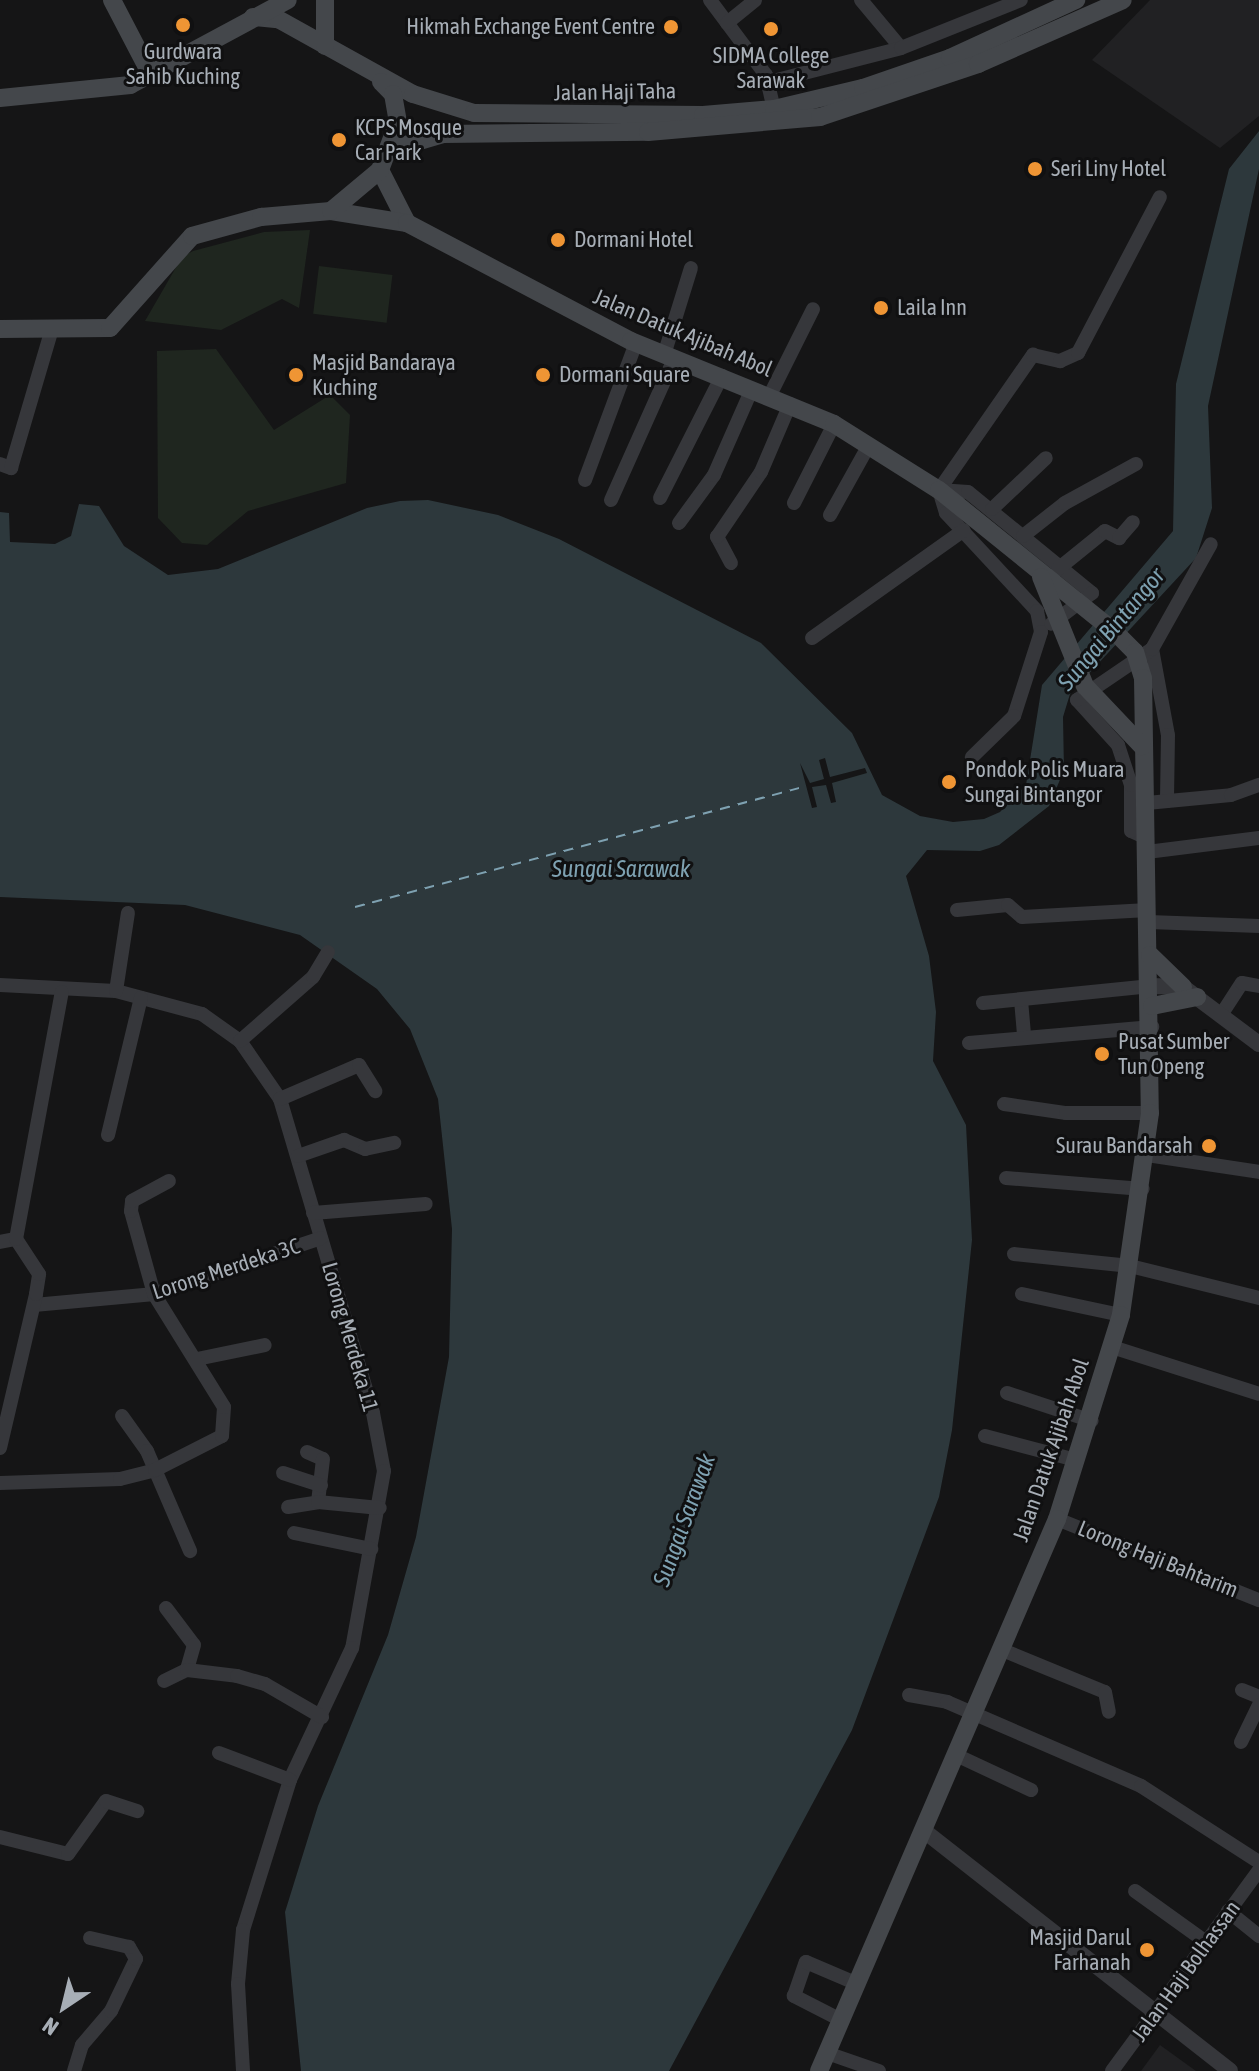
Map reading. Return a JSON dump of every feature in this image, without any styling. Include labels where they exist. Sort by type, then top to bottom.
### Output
[{"type":"main road","points":[[112,0],[151,75]]},
{"type":"main road","points":[[1,96],[97,92],[151,75],[288,0]]},
{"type":"main road","points":[[325,0],[325,46]]},
{"type":"main road","name":"Jalan Haji Taha","points":[[253,17],[278,19],[413,94],[509,118],[774,109],[863,88],[950,58],[1076,0]]},
{"type":"main road","name":"Jalan Haji Taha","points":[[392,149],[443,134],[648,132],[820,117],[978,64],[1123,0]]},
{"type":"main road","points":[[331,211],[380,170],[392,149],[398,122],[393,94],[374,74]]},
{"type":"main road","points":[[380,170],[407,223]]},
{"type":"main road","name":"Jalan Datuk Ajibah Abol","points":[[0,329],[110,328],[192,236],[261,217],[331,211],[407,223],[636,343],[834,424],[939,490],[1135,652],[1143,678],[1142,746],[1147,803],[1152,1027],[1147,1155],[1121,1315],[1092,1421],[1057,1519],[923,1830],[853,1982],[819,2071]]},
{"type":"main road","points":[[1040,574],[1085,686],[1142,746]]},
{"type":"main road","points":[[1150,955],[1190,992],[1152,1006]]},
{"type":"street","points":[[710,0],[769,82],[774,109]]},
{"type":"street","points":[[727,23],[755,0]]},
{"type":"street","points":[[861,0],[901,48]]},
{"type":"street","points":[[769,82],[901,48],[1021,0]]},
{"type":"street","points":[[939,490],[1033,355],[1060,361],[1078,353],[1160,197]]},
{"type":"street","points":[[611,500],[669,357],[691,268]]},
{"type":"street","points":[[679,523],[714,475],[813,309]]},
{"type":"street","points":[[6,466],[52,329]]},
{"type":"street","points":[[585,480],[636,343]]},
{"type":"street","points":[[660,498],[722,376]]},
{"type":"street","points":[[731,563],[717,537],[761,472],[790,404]]},
{"type":"street","points":[[794,503],[834,424]]},
{"type":"street","points":[[830,515],[869,445]]},
{"type":"street","points":[[992,509],[1046,458]]},
{"type":"street","points":[[1023,536],[1065,503],[1136,464]]},
{"type":"street","points":[[939,490],[968,492],[992,509],[1058,569],[1092,593],[1041,632]]},
{"type":"street","points":[[939,490],[946,513],[1012,578],[1037,611],[1041,632],[1014,716],[972,757]]},
{"type":"street","points":[[1058,569],[1105,531],[1119,538],[1133,522]]},
{"type":"street","points":[[812,638],[964,530]]},
{"type":"street","points":[[1211,544],[1152,649],[1077,700],[1118,745],[1131,785],[1131,831],[1147,845],[1259,838]]},
{"type":"street","points":[[1152,649],[1168,735],[1167,801]]},
{"type":"street","points":[[1147,803],[1231,795],[1259,785]]},
{"type":"street","points":[[957,910],[1008,905],[1022,917],[1148,916],[1259,926]]},
{"type":"street","points":[[116,991],[128,913]]},
{"type":"street","points":[[240,1041],[313,977],[328,952]]},
{"type":"street","points":[[1221,1015],[1242,983],[1259,986]]},
{"type":"street","name":"Lorong Merdeka 11","points":[[0,985],[62,992],[116,991],[202,1014],[240,1041],[280,1099],[373,1413],[384,1471],[380,1508],[352,1648],[290,1780],[243,1930],[238,1984],[243,2071]]},
{"type":"street","points":[[983,1003],[1151,986],[1190,992],[1259,1044]]},
{"type":"street","points":[[0,1448],[39,1274],[16,1239],[62,992]]},
{"type":"street","points":[[108,1135],[141,998]]},
{"type":"street","points":[[1021,1000],[1024,1038]]},
{"type":"street","points":[[969,1043],[1152,1027]]},
{"type":"street","points":[[280,1099],[359,1065],[375,1091]]},
{"type":"street","points":[[1004,1104],[1066,1113],[1150,1113]]},
{"type":"street","points":[[298,1156],[344,1140],[365,1149],[394,1143]]},
{"type":"street","points":[[1147,1155],[1259,1172]]},
{"type":"street","points":[[1006,1178],[1143,1189]]},
{"type":"street","points":[[0,1483],[120,1479],[155,1470],[218,1441],[225,1429],[224,1407],[154,1294],[130,1205],[169,1181]]},
{"type":"street","points":[[313,1213],[426,1204]]},
{"type":"street","name":"Lorong Merdeka 3C","points":[[34,1305],[154,1294],[321,1238]]},
{"type":"street","points":[[0,1242],[16,1239]]},
{"type":"street","points":[[1014,1254],[1130,1266],[1259,1298]]},
{"type":"street","points":[[1022,1294],[1121,1315]]},
{"type":"street","points":[[197,1359],[265,1345]]},
{"type":"street","points":[[1112,1347],[1259,1394]]},
{"type":"street","points":[[1007,1393],[1092,1421]]},
{"type":"street","points":[[122,1416],[155,1470],[190,1551]]},
{"type":"street","points":[[985,1436],[1076,1460]]},
{"type":"street","points":[[307,1452],[323,1459],[318,1502]]},
{"type":"street","points":[[283,1473],[321,1485]]},
{"type":"street","points":[[288,1507],[318,1502],[380,1508]]},
{"type":"street","name":"Lorong Haji Bahtarim","points":[[1057,1519],[1259,1600]]},
{"type":"street","points":[[294,1533],[371,1549]]},
{"type":"street","points":[[166,1608],[194,1645],[187,1670]]},
{"type":"street","points":[[1000,1649],[1105,1692],[1109,1712]]},
{"type":"street","points":[[164,1681],[187,1670],[265,1684],[322,1717]]},
{"type":"street","points":[[1242,1690],[1259,1697]]},
{"type":"street","points":[[909,1695],[973,1715],[1141,1786],[1259,1862]]},
{"type":"street","points":[[1241,1742],[1257,1714]]},
{"type":"street","points":[[219,1753],[290,1780]]},
{"type":"street","points":[[956,1755],[1031,1790]]},
{"type":"street","points":[[0,1837],[68,1854],[106,1801],[137,1811]]},
{"type":"street","points":[[923,1830],[1230,2071]]},
{"type":"street","name":"Jalan Haji Bolhassan","points":[[1112,2071],[1259,1870]]},
{"type":"street","points":[[1135,1891],[1206,1942]]},
{"type":"street","points":[[1228,1911],[1259,1936]]},
{"type":"street","points":[[74,2071],[82,2045],[111,2011],[136,1959],[129,1947],[90,1938]]},
{"type":"street","points":[[839,2019],[794,1996],[804,1967],[811,1962],[853,1982]]},
{"type":"street","points":[[827,2053],[879,2071]]},
{"type":"shaded area","points":[[1150,0],[1259,0],[1259,116],[1220,148],[1092,60]]},
{"type":"shaded area","points":[[310,230],[299,308],[282,299],[221,330],[145,321],[182,257],[193,251],[264,232]]},
{"type":"shaded area","points":[[319,266],[392,275],[387,323],[313,314]]},
{"type":"shaded area","points":[[216,349],[274,430],[330,395],[350,415],[346,483],[248,511],[207,545],[182,543],[158,518],[157,351]]},
{"type":"shaded area","points":[[1160,2045],[1196,2071],[1141,2071]]},
{"type":"water","name":"Sungai Sarawak","points":[[1259,131],[1259,169],[1208,406],[1212,508],[1196,558],[1070,694],[1063,717],[1064,770],[1049,806],[999,845],[980,851],[927,850],[906,876],[929,956],[936,1012],[933,1061],[966,1125],[972,1240],[952,1430],[939,1497],[852,1730],[669,2071],[301,2071],[285,1912],[318,1806],[388,1635],[416,1537],[449,1357],[452,1229],[438,1099],[410,1029],[377,989],[300,935],[185,905],[0,897],[0,512],[9,513],[10,542],[55,544],[71,536],[79,504],[99,506],[124,546],[168,575],[218,569],[367,508],[400,501],[428,500],[498,515],[559,539],[761,643],[852,733],[882,795],[920,816],[953,822],[984,819],[1000,812],[1026,785],[1042,685],[1173,531],[1176,384],[1229,169]]},
{"type":"pier","points":[[825,758],[830,777],[865,768],[867,773],[832,783],[836,802],[831,803],[826,785],[812,787],[817,807],[812,808],[800,763],[810,783],[824,779],[819,760]]},
{"type":"ferry route","points":[[355,907],[806,786]]},
{"type":"place","name":"Gurdwara Sahib Kuching","points":[[183,25]]},
{"type":"place","name":"Hikmah Exchange Event Centre","points":[[671,27]]},
{"type":"place","name":"SIDMA College Sarawak","points":[[771,29]]},
{"type":"place","name":"KCPS Mosque Car Park","points":[[339,140]]},
{"type":"place","name":"Seri Liny Hotel","points":[[1035,169]]},
{"type":"place","name":"Dormani Hotel","points":[[558,240]]},
{"type":"place","name":"Laila Inn","points":[[881,308]]},
{"type":"place","name":"Masjid Bandaraya Kuching","points":[[296,375]]},
{"type":"place","name":"Dormani Square","points":[[543,375]]},
{"type":"place","name":"Pondok Polis Muara Sungai Bintangor","points":[[949,782]]},
{"type":"place","name":"Pusat Sumber Tun Openg","points":[[1102,1054]]},
{"type":"place","name":"Surau Bandarsah","points":[[1209,1146]]},
{"type":"place","name":"Masjid Darul Farhanah","points":[[1147,1950]]},
{"type":"water label","name":"Sungai Bintangor","points":[[1111,629]]}]
